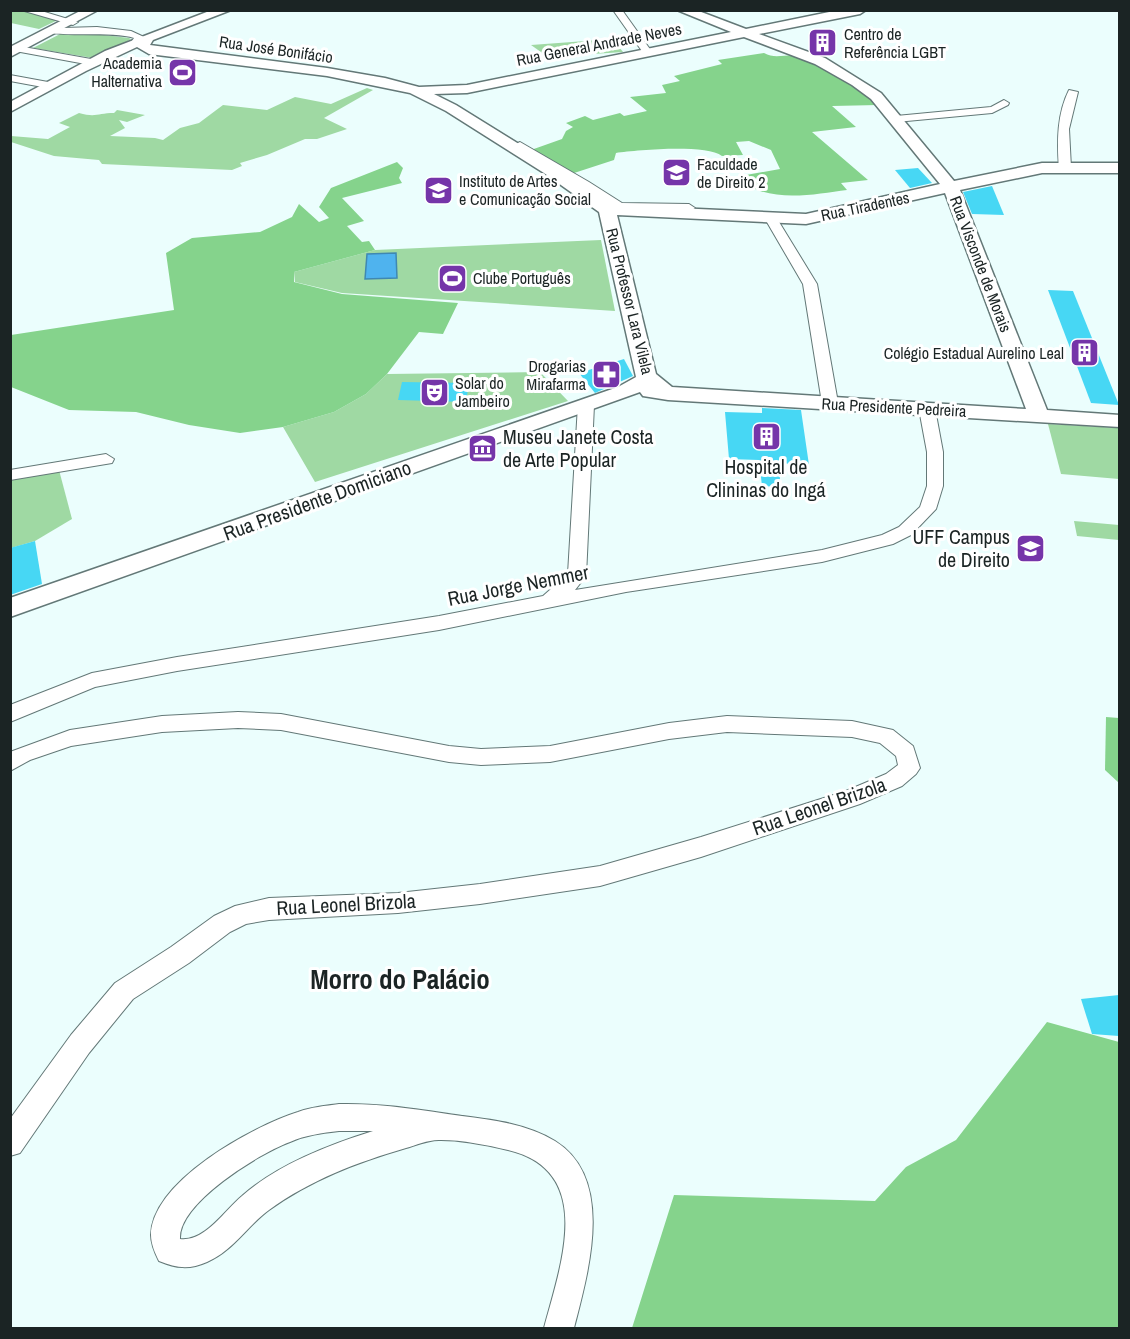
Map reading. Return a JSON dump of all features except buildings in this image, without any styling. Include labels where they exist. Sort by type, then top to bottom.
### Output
[{"type":"street","points":[[25,10],[73,22]]},
{"type":"street","points":[[14,51],[92,10]]},
{"type":"street","points":[[10,108],[91,62],[143,39],[225,10]]},
{"type":"street","points":[[617,10],[647,52]]},
{"type":"street","name":"Rua Visconde de Morais","points":[[683,10],[749,33],[839,71],[876,96],[951,188],[1039,416]]},
{"type":"street","name":"Rua General Andrade Neves","points":[[415,90],[467,89],[860,10]]},
{"type":"street","points":[[54,32],[76,29],[130,33],[143,39]]},
{"type":"street","name":"Rua José Bonifácio","points":[[143,39],[143,46],[149,50],[327,72],[415,90]]},
{"type":"street","points":[[14,51],[91,62]]},
{"type":"street","points":[[10,78],[48,85]]},
{"type":"street","points":[[511,84],[464,92],[432,94],[585,184],[619,207],[689,208]]},
{"type":"street","name":"Rua Professor Lara Vilela","points":[[415,90],[451,108],[540,164],[607,210],[646,377],[668,394]]},
{"type":"street","points":[[1065,168],[1062,135],[1072,92]]},
{"type":"street","points":[[896,119],[992,110],[1004,103]]},
{"type":"street","name":"Rua Tiradentes","points":[[607,210],[806,219],[1022,171],[1119,168]]},
{"type":"street","points":[[770,218],[810,284],[830,403]]},
{"type":"street","name":"Rua Presidente Domiciano","points":[[10,608],[625,392],[643,382],[646,377]]},
{"type":"street","name":"Rua Presidente Domiciano","points":[[625,392],[668,394]]},
{"type":"street","name":"Rua Presidente Pedreira","points":[[668,394],[1119,421]]},
{"type":"street","points":[[547,602],[564,590],[577,576],[586,405]]},
{"type":"street","name":"Rua Jorge Nemmer","points":[[10,714],[92,680],[177,664],[439,623],[626,586],[856,549],[886,540],[905,531],[928,509],[935,486],[935,452],[927,409]]},
{"type":"street","points":[[10,475],[106,459]]},
{"type":"street","points":[[577,576],[626,586]]},
{"type":"street","name":"Rua Leonel Brizola","points":[[10,763],[23,754],[70,738],[162,724],[238,720],[281,722],[449,754],[509,757],[550,754],[669,731],[727,723],[852,729],[886,736],[906,752],[909,768],[894,780],[852,798],[701,847],[600,876],[480,894],[398,903],[269,909],[243,914],[222,924],[180,955],[124,991],[80,1044],[10,1143]]},
{"type":"street","points":[[439,1126],[385,1139],[337,1156],[296,1175],[256,1202],[201,1250],[186,1254],[169,1251],[163,1240],[167,1222],[178,1205],[197,1185],[270,1135],[303,1124],[346,1117],[381,1118],[500,1134],[534,1145],[558,1160],[570,1177],[578,1205],[578,1247],[559,1329]]},
{"type":"green space","points":[[26,11],[60,19],[39,29],[11,23],[10,12]]},
{"type":"green space","points":[[64,32],[131,39],[102,56],[93,58],[33,48]]},
{"type":"green space","points":[[613,39],[623,52],[548,57],[531,45]]},
{"type":"green space","points":[[764,53],[773,56],[800,56],[824,63],[843,74],[878,105],[832,106],[856,127],[812,132],[868,180],[841,183],[847,190],[810,195],[784,195],[760,191],[749,186],[746,175],[780,169],[771,150],[749,141],[736,142],[743,155],[722,156],[714,152],[687,149],[616,153],[614,160],[571,174],[531,150],[562,139],[566,131],[573,127],[566,123],[585,116],[593,120],[620,113],[624,116],[647,111],[630,97],[666,93],[662,85],[680,81],[674,76],[722,64],[718,60]]},
{"type":"green space","points":[[367,88],[373,90],[324,118],[347,129],[317,139],[305,139],[267,155],[240,163],[242,166],[232,170],[102,164],[99,160],[54,156],[11,142],[11,136],[48,139],[70,127],[59,123],[79,113],[93,115],[114,113],[117,110],[145,115],[127,122],[119,120],[125,128],[110,136],[163,140],[180,128],[199,123],[223,105],[267,110],[295,97],[331,104]]},
{"type":"green space","points":[[397,162],[403,168],[399,178],[402,183],[342,198],[364,221],[347,226],[362,242],[369,241],[375,250],[294,272],[294,282],[342,294],[458,303],[443,334],[419,332],[387,374],[366,394],[334,412],[283,427],[240,433],[189,425],[136,412],[69,410],[11,387],[11,335],[174,310],[166,253],[192,238],[260,232],[292,217],[299,204],[319,222],[329,218],[319,207],[331,188]]},
{"type":"green space","name":"Clube Português","points":[[601,240],[615,311],[342,293],[295,282],[294,272],[375,250]]},
{"type":"green space","points":[[540,372],[568,401],[315,482],[283,427],[334,412],[366,394],[387,374]]},
{"type":"green space","points":[[1048,424],[1119,428],[1119,479],[1061,474]]},
{"type":"green space","points":[[59,470],[72,519],[35,541],[11,548],[11,480]]},
{"type":"green space","points":[[1074,521],[1119,525],[1119,540],[1077,536]]},
{"type":"green space","points":[[1106,717],[1119,718],[1119,783],[1105,770]]},
{"type":"green space","points":[[1047,1022],[1119,1042],[1118,1328],[632,1328],[674,1195],[875,1201],[906,1167],[956,1140]]},
{"type":"water","points":[[396,253],[397,278],[365,279],[367,254]]},
{"type":"place","name":"Centro de Referência LGBT","points":[[823,43]]},
{"type":"place","name":"Academia Halternativa","points":[[183,72]]},
{"type":"place","name":"Faculdade de Direito 2","points":[[676,173]]},
{"type":"place","name":"Instituto de Artes e Comunicação Social","points":[[438,190]]},
{"type":"place","name":"Clube Português","points":[[452,278]]},
{"type":"place","name":"Colégio Estadual Aurelino Leal","points":[[1085,353]]},
{"type":"place","name":"Drogarias Mirafarma","points":[[607,375]]},
{"type":"place","name":"Solar do Jambeiro","points":[[434,392]]},
{"type":"place","name":"Hospital de Clininas do Ingá","points":[[766,436]]},
{"type":"place","name":"Museu Janete Costa de Arte Popular","points":[[482,448]]},
{"type":"place","name":"UFF Campus de Direito","points":[[1031,548]]},
{"type":"district","name":"Morro do Palácio","points":[[400,979]]}]
